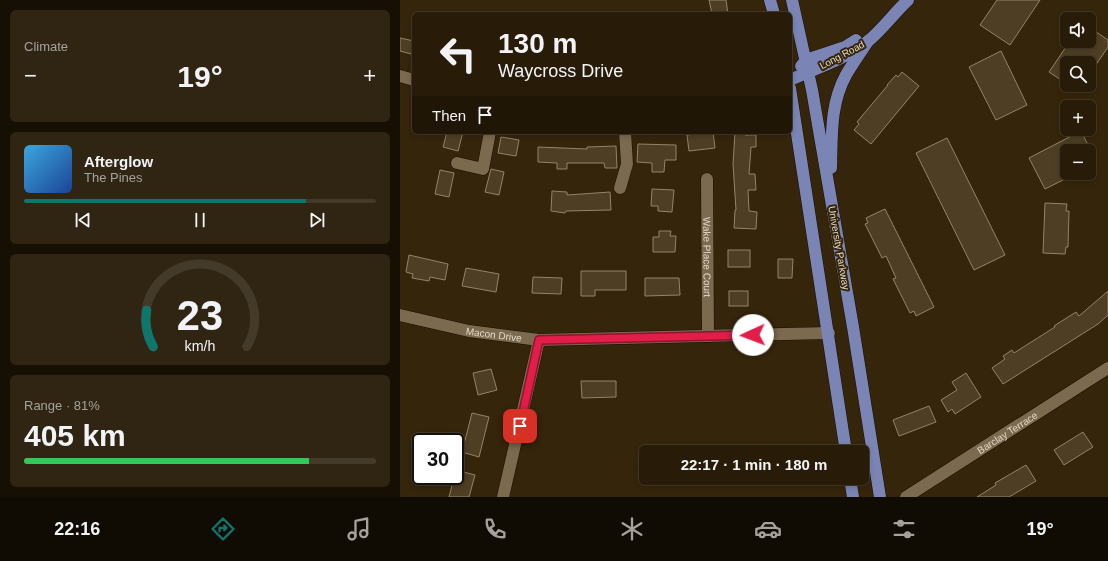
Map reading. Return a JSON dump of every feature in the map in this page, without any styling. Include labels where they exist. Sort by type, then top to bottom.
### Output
[{"type":"main road","points":[[770,0],[773,12]]},
{"type":"main road","name":"University Parkway","points":[[792,0],[807,66],[853,327],[880,497]]},
{"type":"main road","name":"Long Road","points":[[807,66],[830,63],[854,51],[868,41],[908,0]]},
{"type":"main road","name":"Long Road","points":[[792,77],[807,66],[845,46],[888,20]]},
{"type":"main road","points":[[827,180],[831,167],[831,139],[837,95],[846,75],[868,41]]},
{"type":"main road","points":[[792,101],[829,333],[845,445]]},
{"type":"main road","points":[[851,485],[853,497]]},
{"type":"street","points":[[400,76],[412,79]]},
{"type":"street","points":[[457,163],[483,169],[490,134]]},
{"type":"street","points":[[620,188],[627,164],[625,134]]},
{"type":"street","name":"Wake Place Court","points":[[707,179],[708,336]]},
{"type":"street","name":"Macon Drive","points":[[400,315],[468,331],[539,340],[829,333]]},
{"type":"street","points":[[503,497],[539,340]]},
{"type":"street","name":"Barclay Terrace","points":[[906,497],[1108,368]]},
{"type":"building","points":[[709,0],[726,0],[728,12],[712,12]]},
{"type":"building","points":[[997,0],[1040,0],[1010,45],[980,25]]},
{"type":"building","points":[[1096,32],[1108,40],[1108,47],[1096,65],[1096,56],[1060,56],[1060,79],[1049,72],[1065,48],[1096,48]]},
{"type":"building","points":[[400,38],[412,41],[411,54],[400,51]]},
{"type":"building","points":[[1001,51],[1027,105],[996,120],[969,67]]},
{"type":"building","points":[[902,72],[919,86],[871,144],[854,130],[859,124],[857,122],[896,75],[898,77]]},
{"type":"building","points":[[446,134],[462,134],[458,151],[443,147]]},
{"type":"building","points":[[713,134],[715,148],[689,151],[687,135]]},
{"type":"building","points":[[735,134],[756,135],[756,147],[751,147],[749,174],[755,174],[756,190],[748,190],[749,211],[757,212],[756,229],[734,228],[736,210],[733,164]]},
{"type":"building","points":[[1071,136],[1084,136],[1088,144],[1060,144],[1060,180],[1063,180],[1045,189],[1029,158]]},
{"type":"building","points":[[501,137],[519,140],[516,156],[498,153]]},
{"type":"building","points":[[947,138],[1005,255],[974,270],[916,153]]},
{"type":"building","points":[[638,144],[676,145],[676,160],[665,160],[664,172],[652,172],[652,163],[637,162]]},
{"type":"building","points":[[616,146],[617,168],[605,168],[604,163],[567,163],[567,169],[557,169],[557,163],[538,162],[538,147],[587,149],[587,147]]},
{"type":"building","points":[[491,169],[504,172],[499,195],[485,192]]},
{"type":"building","points":[[440,170],[454,173],[449,197],[435,194]]},
{"type":"building","points":[[652,189],[674,190],[672,212],[658,211],[658,206],[651,206]]},
{"type":"building","points":[[552,191],[567,192],[567,195],[610,192],[611,210],[566,211],[565,213],[551,211]]},
{"type":"building","points":[[1045,203],[1067,204],[1066,211],[1069,211],[1068,247],[1066,247],[1065,254],[1043,253]]},
{"type":"building","points":[[885,209],[934,307],[916,316],[914,311],[910,313],[893,279],[896,278],[886,256],[882,258],[865,224],[868,223],[866,218]]},
{"type":"building","points":[[659,231],[671,231],[670,236],[676,236],[675,252],[653,252],[653,237],[659,237]]},
{"type":"building","points":[[728,250],[750,250],[750,267],[728,267]]},
{"type":"building","points":[[409,255],[448,264],[445,280],[430,277],[429,281],[412,278],[413,274],[406,272]]},
{"type":"building","points":[[778,259],[793,259],[792,278],[778,278]]},
{"type":"building","points":[[466,268],[499,274],[496,292],[462,286]]},
{"type":"building","points":[[581,271],[626,271],[626,290],[595,290],[595,296],[581,296]]},
{"type":"building","points":[[533,277],[562,278],[561,294],[532,293]]},
{"type":"building","points":[[645,278],[679,278],[680,295],[645,296]]},
{"type":"building","points":[[729,291],[748,291],[748,306],[729,306]]},
{"type":"building","points":[[1108,291],[1108,315],[1098,324],[1003,384],[992,368],[1005,359],[1003,356],[1012,350],[1014,353],[1076,312],[1079,316]]},
{"type":"building","points":[[491,369],[497,390],[478,395],[473,373]]},
{"type":"building","points":[[966,373],[981,397],[955,414],[952,409],[948,412],[941,400],[957,390],[952,382]]},
{"type":"building","points":[[581,381],[616,381],[616,397],[582,398]]},
{"type":"building","points":[[929,406],[936,422],[899,436],[893,420]]},
{"type":"building","points":[[472,413],[489,417],[479,457],[464,453],[464,444]]},
{"type":"building","points":[[1083,432],[1093,447],[1064,465],[1054,450]]},
{"type":"building","points":[[1026,465],[1036,481],[1009,497],[977,497],[996,485],[995,483]]},
{"type":"building","points":[[464,472],[475,475],[469,497],[449,497],[452,485],[464,485]]},
{"type":"route","points":[[520,426],[539,340],[753,335]]}]
